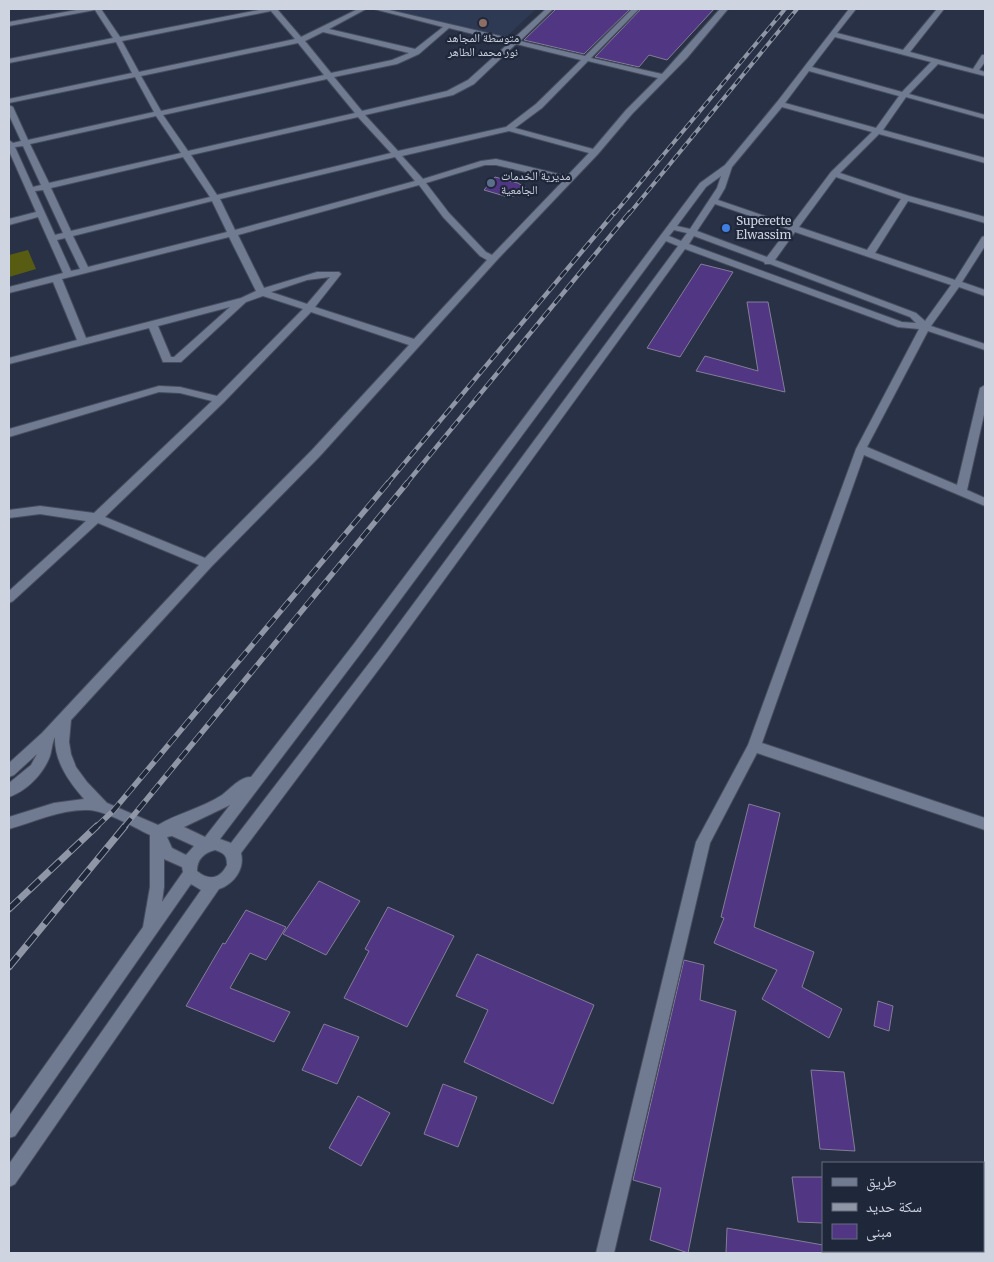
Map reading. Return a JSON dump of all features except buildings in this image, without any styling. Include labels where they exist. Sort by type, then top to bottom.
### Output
[{"type":"street","points":[[9,24],[92,9]]},
{"type":"street","points":[[98,9],[118,40],[158,113],[215,198],[234,233],[261,292],[415,343]]},
{"type":"street","points":[[9,61],[273,9],[302,40],[360,114],[398,154],[446,215],[483,254],[494,258]]},
{"type":"street","points":[[9,101],[302,40],[363,9]]},
{"type":"street","points":[[377,9],[663,77]]},
{"type":"street","points":[[30,190],[459,90],[484,70],[550,9]]},
{"type":"street","points":[[53,238],[509,129],[522,121],[539,106],[636,9]]},
{"type":"street","points":[[9,771],[47,738],[206,564],[316,453],[567,179],[595,152],[629,112],[724,9]]},
{"type":"street","points":[[9,1130],[146,936],[190,869],[194,854],[208,845],[704,185],[728,167],[780,104],[852,9]]},
{"type":"street","points":[[905,52],[941,9]]},
{"type":"street","points":[[68,274],[10,144],[394,62],[416,52],[448,26]]},
{"type":"street","points":[[323,30],[416,52]]},
{"type":"street","points":[[832,34],[985,74]]},
{"type":"street","points":[[975,71],[985,57]]},
{"type":"street","points":[[768,262],[834,174],[877,132],[904,94],[937,61]]},
{"type":"street","points":[[808,68],[985,117]]},
{"type":"street","points":[[780,104],[985,162]]},
{"type":"street","points":[[9,107],[67,235],[85,270]]},
{"type":"street","points":[[509,129],[595,152]]},
{"type":"street","points":[[9,290],[234,233],[484,164],[496,162],[567,179]]},
{"type":"street","points":[[9,169],[20,167]]},
{"type":"street","points":[[233,852],[384,653],[684,244],[713,201],[728,167]]},
{"type":"street","points":[[834,174],[906,198],[985,220]]},
{"type":"street","points":[[870,253],[906,198]]},
{"type":"street","points":[[713,201],[958,282],[985,293]]},
{"type":"street","points":[[9,222],[40,214]]},
{"type":"street","points":[[672,227],[692,232],[913,315],[925,326]]},
{"type":"street","points":[[665,238],[901,325],[925,326],[985,347]]},
{"type":"street","points":[[605,1253],[703,842],[754,746],[861,449],[925,326],[958,282],[985,239]]},
{"type":"street","points":[[9,361],[244,300],[261,292],[324,274],[336,274],[308,307],[220,400],[97,518],[9,598]]},
{"type":"street","points":[[56,278],[83,342]]},
{"type":"street","points":[[152,324],[167,360],[177,360],[244,300]]},
{"type":"street","points":[[961,491],[985,388]]},
{"type":"street","points":[[9,433],[159,389],[180,390],[220,400]]},
{"type":"street","points":[[861,449],[985,502]]},
{"type":"street","points":[[9,514],[40,510],[97,518],[206,564]]},
{"type":"street","points":[[66,717],[62,745],[68,761],[82,788],[102,807]]},
{"type":"street","points":[[9,791],[34,772],[43,760],[47,738]]},
{"type":"street","points":[[754,746],[985,824]]},
{"type":"street","points":[[157,831],[199,815],[222,803],[271,762]]},
{"type":"street","points":[[9,816],[36,813],[72,805],[89,804],[102,807],[157,831],[172,830],[181,832],[208,845],[222,845],[233,852],[235,858],[233,871],[222,882],[214,884],[200,883],[190,869],[168,853],[157,831]]},
{"type":"street","points":[[9,823],[36,813]]},
{"type":"street","points":[[146,936],[154,909],[157,887],[157,831]]},
{"type":"street","points":[[9,1178],[214,884]]},
{"type":"shaded area","name":"متوسطة المجاهد نور محمد الطاهر","points":[[386,9],[536,9],[506,37]]},
{"type":"shaded area","points":[[28,250],[36,269],[9,277],[9,255]]},
{"type":"railway","points":[[614,214],[785,9]]},
{"type":"railway","points":[[629,214],[797,9]]},
{"type":"railway","points":[[387,484],[615,212]]},
{"type":"railway","points":[[406,484],[630,212]]},
{"type":"railway","points":[[96,827],[113,811],[388,483]]},
{"type":"railway","points":[[124,827],[407,483]]},
{"type":"railway","points":[[9,909],[97,826]]},
{"type":"railway","points":[[9,967],[125,826]]},
{"type":"place","name":"متوسطة المجاهد نور محمد الطاهر","points":[[483,23]]},
{"type":"place","name":"مديرية الخدمات الجامعية","points":[[491,183]]},
{"type":"place","name":"Superette Elwassim","points":[[726,228]]}]
